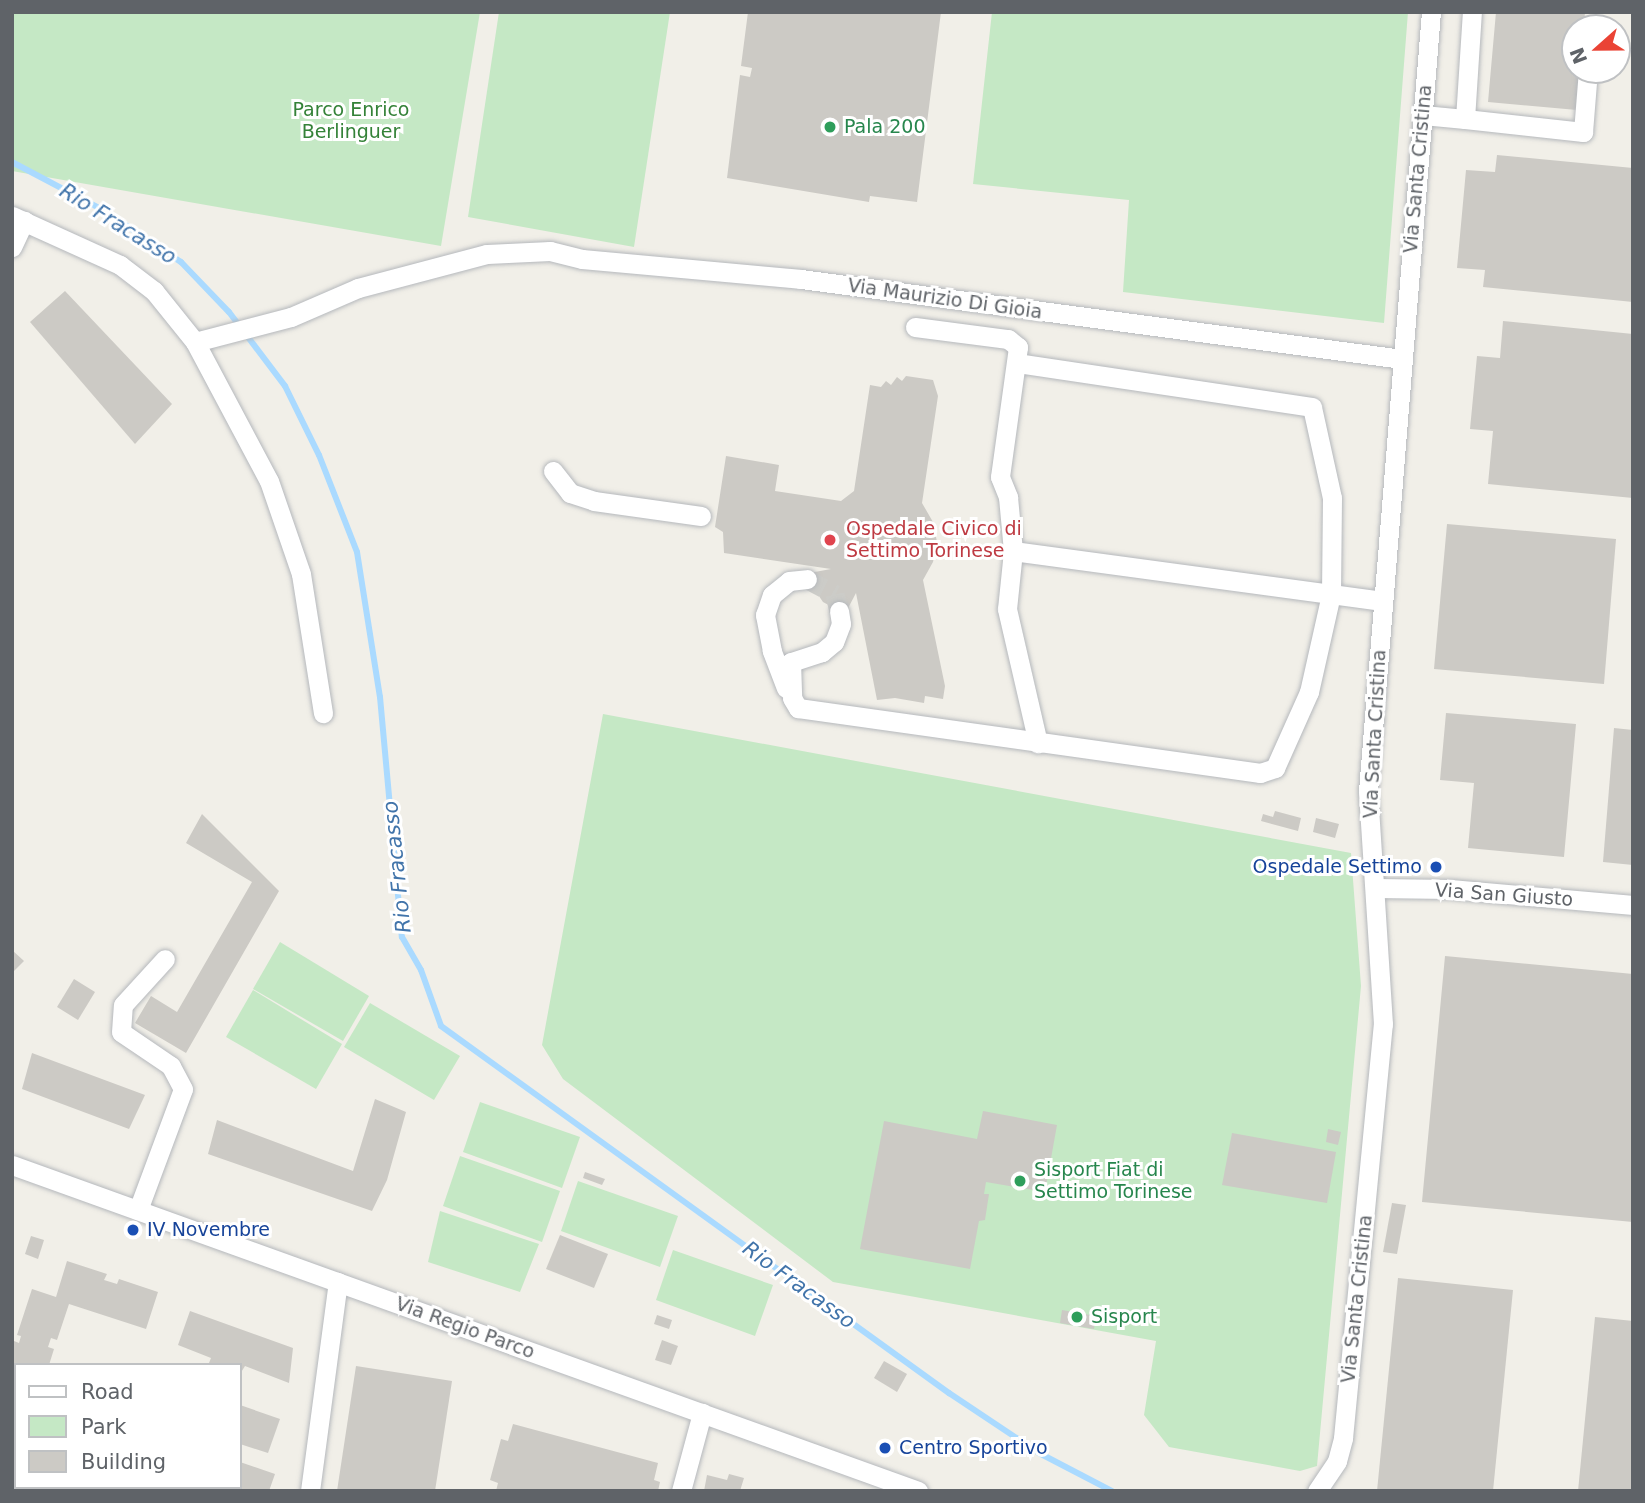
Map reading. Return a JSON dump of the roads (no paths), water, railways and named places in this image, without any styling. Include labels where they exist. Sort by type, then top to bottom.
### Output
[{"type":"street","name":"Via Santa Cristina","points":[[1317,1491],[1337,1461],[1343,1438],[1383,1024],[1368,791],[1431,12]]},
{"type":"street","points":[[1465,119],[1472,12]]},
{"type":"street","points":[[1423,115],[1583,132],[1587,84]]},
{"type":"street","points":[[12,247],[18,219],[120,265],[155,291],[195,342],[269,481],[301,574],[323,713]]},
{"type":"street","name":"Via Maurizio Di Gioia","points":[[195,342],[291,317],[358,289],[487,254],[550,251],[582,259],[801,279],[1402,359]]},
{"type":"street","points":[[915,327],[1008,339],[1018,347],[1000,477],[1008,497],[1013,551],[1007,609],[1038,743]]},
{"type":"street","points":[[807,579],[789,581],[772,595],[765,615],[772,651],[792,698],[807,711],[1270,772],[1282,758],[1309,692],[1331,594],[1332,498],[1312,407],[1017,363]]},
{"type":"street","points":[[553,471],[570,494],[594,501],[701,516]]},
{"type":"street","points":[[1013,551],[1383,601]]},
{"type":"street","points":[[792,698],[791,662],[822,652],[834,642],[841,624],[839,611]]},
{"type":"street","name":"Via San Giusto","points":[[1375,888],[1450,889],[1633,905]]},
{"type":"street","points":[[138,1210],[183,1089],[171,1066],[121,1032],[123,1005],[165,959]]},
{"type":"street","name":"Via Regio Parco","points":[[12,1165],[918,1491]]},
{"type":"street","points":[[310,1491],[338,1282]]},
{"type":"street","points":[[681,1491],[702,1413]]},
{"type":"waterway","name":"Rio Fracasso","points":[[12,162],[103,210],[181,262],[229,312],[285,386],[319,455],[357,552],[380,697],[402,937],[421,970],[441,1026],[949,1393],[1039,1453],[1112,1491]]},
{"type":"tunnel","points":[[807,579],[835,594],[839,611]]},
{"type":"place","name":"Pala 200","points":[[830,127]]},
{"type":"place","name":"Ospedale Civico di Settimo Torinese","points":[[830,540]]},
{"type":"place","name":"Ospedale Settimo","points":[[1436,867]]},
{"type":"place","name":"Sisport Fiat di Settimo Torinese","points":[[1020,1181]]},
{"type":"place","name":"IV Novembre","points":[[133,1230]]},
{"type":"place","name":"Sisport","points":[[1077,1317]]},
{"type":"place","name":"Centro Sportivo","points":[[885,1448]]},
{"type":"park label","name":"Parco Enrico Berlinguer","points":[[351,121]]}]
